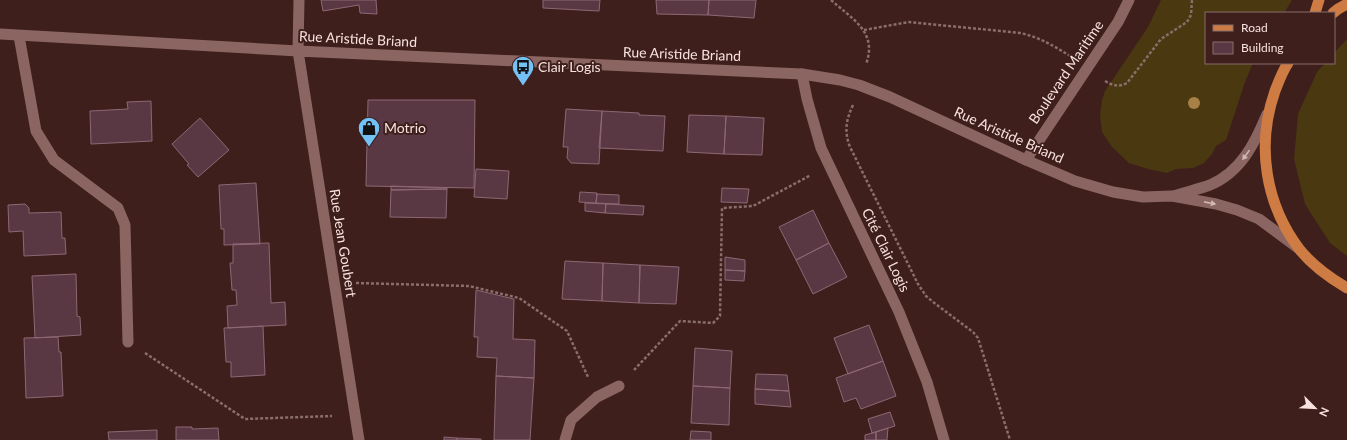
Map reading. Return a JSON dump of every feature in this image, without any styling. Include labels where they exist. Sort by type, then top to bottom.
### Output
[{"type":"main road","name":"Rue Jean Goubert","points":[[298,0],[298,51],[359,440]]},
{"type":"main road","name":"Boulevard Maritime","points":[[1026,160],[1118,22],[1129,0]]},
{"type":"main road","points":[[1315,12],[1320,0]]},
{"type":"main road","points":[[1335,12],[1347,4]]},
{"type":"main road","name":"Rue Aristide Briand","points":[[0,34],[298,51],[802,74],[840,80],[859,85],[890,97],[1075,181],[1114,192],[1143,197],[1172,196],[1216,204],[1237,210],[1259,219],[1300,250]]},
{"type":"main road","points":[[19,36],[36,131],[54,160],[118,208],[125,226],[128,342]]},
{"type":"main road","points":[[1287,64],[1282,72],[1269,108],[1265,134],[1265,160],[1269,187],[1282,220],[1300,250],[1326,276],[1347,288]]},
{"type":"main road","name":"Cité Clair Logis","points":[[802,74],[807,99],[821,148],[899,312],[927,382],[944,440]]},
{"type":"main road","name":"Rue Aristide Briand","points":[[1172,196],[1210,185],[1226,176],[1248,153],[1258,136],[1269,108]]},
{"type":"main road","points":[[565,440],[571,420],[596,396],[620,386]]},
{"type":"path","points":[[831,0],[864,30],[870,47],[865,67]]},
{"type":"path","points":[[1102,79],[1116,86],[1127,83],[1161,39],[1187,22],[1191,15],[1192,0]]},
{"type":"path","points":[[864,30],[909,22],[1020,32],[1032,35],[1045,41],[1070,57]]},
{"type":"path","points":[[854,105],[848,116],[846,124],[846,133],[850,147],[918,284],[926,296],[973,332],[978,338],[1010,440]]},
{"type":"path","points":[[620,386],[680,321],[712,323],[720,316],[722,208],[753,206],[829,165]]},
{"type":"path","points":[[334,282],[469,286],[519,298],[567,331],[596,396]]},
{"type":"path","points":[[128,342],[244,419],[355,416]]},
{"type":"shaded area","points":[[1161,0],[1292,0],[1285,12],[1205,12],[1205,64],[1253,64],[1245,82],[1226,140],[1216,146],[1212,154],[1204,163],[1193,168],[1176,169],[1167,173],[1129,163],[1112,147],[1102,132],[1100,115],[1105,91],[1148,27]]},
{"type":"shaded area","points":[[1347,39],[1347,256],[1330,243],[1305,204],[1294,159],[1298,114],[1317,72],[1324,64],[1335,64],[1335,52]]},
{"type":"building","points":[[321,0],[376,0],[377,14],[360,13],[359,5],[323,11]]},
{"type":"building","points":[[543,0],[600,0],[599,11],[543,8]]},
{"type":"building","points":[[656,0],[709,0],[708,15],[657,14]]},
{"type":"building","points":[[709,0],[756,0],[754,18],[708,15]]},
{"type":"building","points":[[368,100],[475,100],[474,188],[366,186]]},
{"type":"building","points":[[151,101],[152,141],[91,144],[90,111],[128,109],[127,102]]},
{"type":"building","points":[[566,109],[602,111],[599,164],[571,163],[567,158],[568,147],[563,147]]},
{"type":"building","points":[[602,111],[665,116],[663,151],[599,148]]},
{"type":"building","points":[[689,115],[726,116],[724,154],[687,152]]},
{"type":"building","points":[[726,116],[764,118],[762,155],[724,154]]},
{"type":"building","points":[[200,118],[229,150],[198,177],[187,165],[189,164],[172,144]]},
{"type":"building","points":[[476,169],[509,171],[507,199],[474,197]]},
{"type":"building","points":[[256,183],[260,244],[224,245],[224,229],[221,229],[219,185]]},
{"type":"building","points":[[391,186],[447,188],[447,189],[391,190]]},
{"type":"building","points":[[722,188],[749,189],[747,203],[721,202]]},
{"type":"building","points":[[447,189],[446,218],[390,217],[391,190]]},
{"type":"building","points":[[580,192],[597,193],[596,203],[579,202]]},
{"type":"building","points":[[597,194],[619,195],[619,204],[596,203]]},
{"type":"building","points":[[585,203],[606,204],[605,213],[585,211]]},
{"type":"building","points":[[25,204],[29,208],[29,213],[61,212],[62,238],[65,238],[66,254],[24,256],[23,231],[9,232],[8,205]]},
{"type":"building","points":[[606,204],[644,206],[643,215],[605,213]]},
{"type":"building","points":[[813,210],[829,243],[796,260],[779,227]]},
{"type":"building","points":[[269,243],[271,303],[285,302],[286,325],[228,328],[227,306],[237,305],[236,290],[232,290],[230,263],[233,263],[233,244]]},
{"type":"building","points":[[829,243],[847,277],[813,294],[796,260]]},
{"type":"building","points":[[725,257],[745,260],[745,271],[725,270]]},
{"type":"building","points":[[565,261],[603,263],[602,301],[562,299]]},
{"type":"building","points":[[603,263],[640,265],[639,303],[602,301]]},
{"type":"building","points":[[640,265],[679,267],[676,304],[639,303]]},
{"type":"building","points":[[725,270],[745,271],[744,281],[725,280]]},
{"type":"building","points":[[76,274],[77,316],[80,317],[81,335],[35,338],[32,276]]},
{"type":"building","points":[[476,290],[514,299],[513,339],[535,340],[534,378],[496,376],[497,358],[477,357],[478,337],[474,337]]},
{"type":"building","points":[[869,325],[883,361],[848,374],[834,338]]},
{"type":"building","points":[[263,326],[265,375],[231,377],[231,362],[226,362],[224,328]]},
{"type":"building","points":[[58,337],[59,352],[61,352],[63,396],[26,398],[24,338]]},
{"type":"building","points":[[695,348],[732,351],[730,388],[693,386]]},
{"type":"building","points":[[883,361],[896,396],[861,409],[856,398],[844,402],[836,378]]},
{"type":"building","points":[[756,374],[787,375],[789,391],[755,389]]},
{"type":"building","points":[[496,376],[534,378],[530,440],[494,440]]},
{"type":"building","points":[[693,386],[730,388],[729,425],[691,423]]},
{"type":"building","points":[[755,389],[789,391],[791,407],[755,404]]},
{"type":"building","points":[[890,412],[895,426],[872,433],[868,419]]},
{"type":"building","points":[[176,427],[192,427],[192,429],[218,428],[219,440],[176,440]]},
{"type":"building","points":[[888,428],[887,440],[876,440],[876,432]]},
{"type":"building","points":[[157,430],[157,440],[109,440],[108,432]]},
{"type":"building","points":[[691,431],[711,432],[711,440],[690,440]]},
{"type":"building","points":[[876,432],[876,440],[865,440],[865,435]]},
{"type":"building","points":[[444,437],[457,438],[457,440],[444,440]]},
{"type":"building","points":[[457,438],[481,439],[481,440],[457,440]]},
{"type":"place","name":"Clair Logis","points":[[523,86]]},
{"type":"place","name":"Motrio","points":[[369,148]]}]
